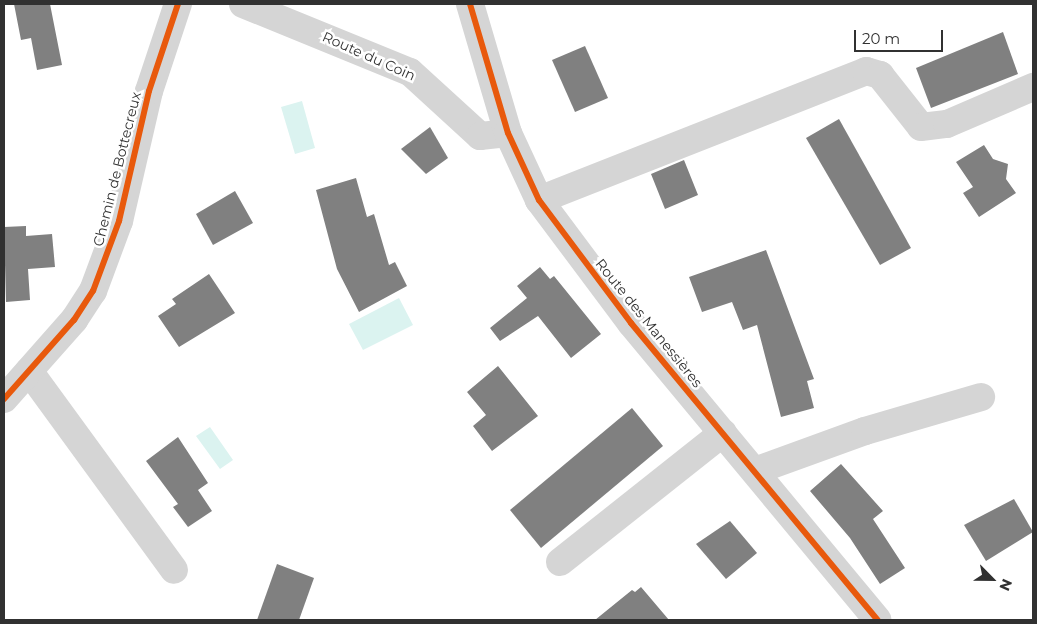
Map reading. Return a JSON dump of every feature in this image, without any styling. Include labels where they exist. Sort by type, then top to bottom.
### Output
[{"type":"street","name":"Chemin de Bottecreux","points":[[4,399],[74,320],[108,257],[149,91],[178,4]]},
{"type":"street","name":"Route du Coin","points":[[243,4],[410,72],[480,136],[508,133]]},
{"type":"street","name":"Route des Manessières","points":[[470,4],[508,133],[539,200],[569,246],[878,620]]},
{"type":"street","points":[[539,200],[866,71],[885,80],[921,127],[947,124],[1033,87]]},
{"type":"street","points":[[29,372],[174,570]]},
{"type":"street","points":[[756,471],[857,434],[981,397]]},
{"type":"street","points":[[560,562],[723,433]]},
{"type":"water","points":[[302,101],[315,148],[295,154],[281,107]]},
{"type":"water","points":[[399,298],[413,325],[363,350],[349,324]]},
{"type":"water","points":[[210,427],[233,460],[220,469],[196,436]]},
{"type":"building","points":[[14,4],[50,4],[62,65],[37,70],[31,38],[21,40]]},
{"type":"building","points":[[1003,32],[1018,74],[931,108],[916,68]]},
{"type":"building","points":[[585,46],[608,98],[575,112],[552,60]]},
{"type":"building","points":[[839,119],[911,248],[880,265],[806,138]]},
{"type":"building","points":[[430,127],[448,158],[426,174],[401,149]]},
{"type":"building","points":[[984,145],[993,159],[1008,164],[1006,179],[1016,193],[979,217],[963,193],[973,187],[956,162]]},
{"type":"building","points":[[684,160],[698,195],[665,209],[651,174]]},
{"type":"building","points":[[356,178],[367,217],[374,214],[389,265],[395,262],[407,286],[359,312],[337,269],[316,190]]},
{"type":"building","points":[[235,191],[253,223],[213,245],[196,214]]},
{"type":"building","points":[[26,226],[26,236],[52,234],[55,267],[28,269],[30,300],[6,302],[4,227]]},
{"type":"building","points":[[766,250],[814,379],[807,381],[814,408],[781,417],[757,325],[743,330],[732,302],[702,312],[689,277]]},
{"type":"building","points":[[540,267],[550,279],[554,276],[601,334],[571,358],[538,316],[500,341],[490,328],[527,298],[517,286]]},
{"type":"building","points":[[209,274],[235,313],[179,347],[158,316],[176,304],[172,299]]},
{"type":"building","points":[[498,366],[538,416],[492,451],[473,426],[486,415],[467,392]]},
{"type":"building","points":[[632,408],[663,446],[541,548],[510,510]]},
{"type":"building","points":[[178,437],[208,483],[198,490],[212,511],[188,527],[173,507],[178,504],[146,461]]},
{"type":"building","points":[[841,464],[883,511],[873,519],[905,568],[880,584],[850,538],[810,491]]},
{"type":"building","points":[[1014,499],[1033,532],[986,561],[964,525]]},
{"type":"building","points":[[730,521],[757,553],[726,579],[696,544]]},
{"type":"building","points":[[277,564],[314,578],[299,620],[257,620]]},
{"type":"building","points":[[641,587],[669,620],[595,620],[632,590],[635,592]]},
{"type":"cycle path","points":[[4,399],[74,320],[93,291],[119,221],[149,91],[178,4]]},
{"type":"cycle path","points":[[470,4],[508,133],[539,200],[631,323],[878,620]]}]
